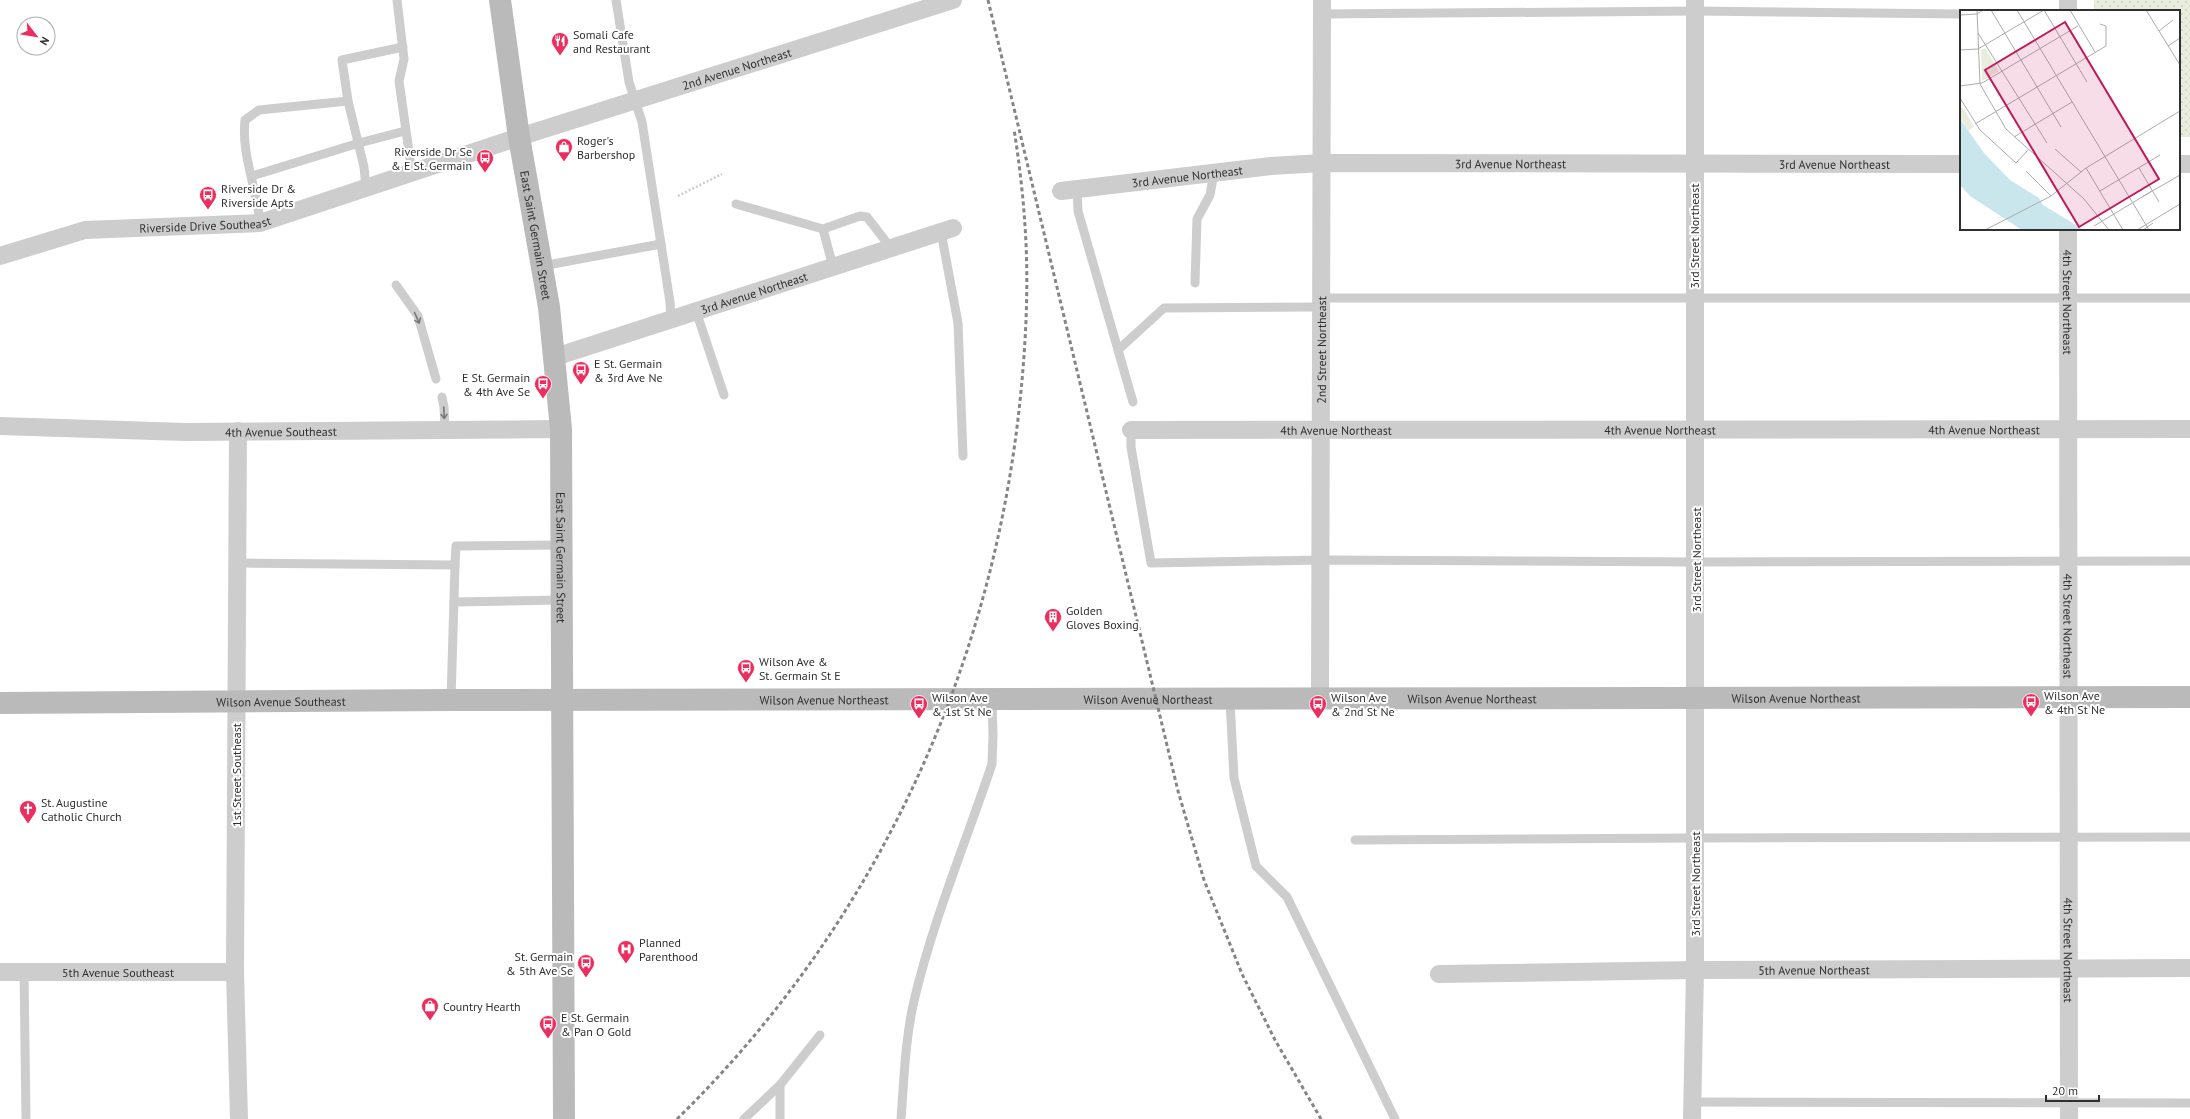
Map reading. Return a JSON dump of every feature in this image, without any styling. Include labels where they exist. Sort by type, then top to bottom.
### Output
[{"type":"street","name":"East Saint Germain Street","points":[[500,0],[519,137],[542,266],[555,357],[561,429],[564,1119]]},
{"type":"street","name":"2nd Avenue Northeast","points":[[519,137],[953,0]]},
{"type":"street","name":"3rd Street Northeast","points":[[1692,1111],[1695,970],[1694,838],[1696,699],[1694,164],[1695,6]]},
{"type":"street","name":"2nd Street Northeast","points":[[1320,699],[1322,560],[1322,7]]},
{"type":"street","name":"Riverside Drive Southeast","points":[[0,256],[85,230],[260,223],[519,137]]},
{"type":"street","name":"3rd Avenue Northeast","points":[[1069,190],[1272,166],[1322,163],[1960,164]]},
{"type":"street","name":"3rd Avenue Northeast","points":[[555,357],[947,230]]},
{"type":"street","name":"4th Street Northeast","points":[[2068,230],[2069,1112]]},
{"type":"street","name":"4th Avenue Southeast","points":[[0,426],[238,431],[561,429]]},
{"type":"street","name":"4th Avenue Northeast","points":[[1131,430],[2190,429]]},
{"type":"street","name":"1st Street Southeast","points":[[238,431],[235,972],[239,1119]]},
{"type":"street","name":"Wilson Avenue Northeast","points":[[562,700],[2190,698]]},
{"type":"street","name":"Wilson Avenue Southeast","points":[[0,703],[236,700],[562,700]]},
{"type":"street","name":"5th Avenue Northeast","points":[[1439,974],[1695,970],[2190,968]]},
{"type":"street","name":"5th Avenue Southeast","points":[[0,972],[235,972]]},
{"type":"lane","points":[[396,0],[404,59],[399,81],[412,172]]},
{"type":"lane","points":[[616,0],[629,82],[642,122],[670,302],[671,320]]},
{"type":"lane","points":[[1322,7],[1695,6],[1960,14]]},
{"type":"lane","points":[[366,188],[358,143],[348,101],[342,60],[403,47]]},
{"type":"lane","points":[[260,223],[252,176],[243,137],[245,120],[259,110],[348,101]]},
{"type":"lane","points":[[252,176],[405,130]]},
{"type":"lane","points":[[1195,283],[1197,219],[1210,195],[1214,173]]},
{"type":"lane","points":[[1069,190],[1078,211],[1133,402]]},
{"type":"lane","points":[[736,204],[823,229],[860,216],[867,217],[891,248]]},
{"type":"lane","points":[[823,229],[833,267]]},
{"type":"lane","points":[[947,230],[958,323],[964,456]]},
{"type":"lane","points":[[542,266],[661,244]]},
{"type":"lane","points":[[396,286],[418,316],[436,379]]},
{"type":"lane","points":[[1118,350],[1164,308],[1322,302],[1695,297],[2190,298]]},
{"type":"lane","points":[[696,311],[724,395]]},
{"type":"lane","points":[[442,397],[445,430]]},
{"type":"lane","points":[[1131,430],[1131,447],[1151,563],[1322,560],[1696,562],[2068,560],[2190,561]]},
{"type":"lane","points":[[451,700],[456,546],[561,545]]},
{"type":"lane","points":[[237,563],[455,565]]},
{"type":"lane","points":[[454,602],[561,600]]},
{"type":"lane","points":[[901,1119],[906,1048],[914,1002],[925,960],[992,764],[992,700]]},
{"type":"lane","points":[[1230,700],[1234,778],[1256,866],[1288,897],[1395,1119]]},
{"type":"lane","points":[[1355,840],[2068,836],[2190,838]]},
{"type":"lane","points":[[24,972],[26,1119]]},
{"type":"lane","points":[[744,1119],[780,1085],[820,1034]]},
{"type":"lane","points":[[780,1085],[780,1119]]},
{"type":"lane","points":[[1692,1111],[2069,1112],[2190,1103]]},
{"type":"path","points":[[678,196],[722,174]]},
{"type":"shaded area","points":[[2094,0],[2190,0],[2190,137],[2180,137],[2180,10],[2094,10]]},
{"type":"railway","points":[[988,0],[1178,791],[1204,880],[1242,974],[1275,1040],[1321,1119]]},
{"type":"railway","points":[[677,1119],[747,1044],[809,964],[864,879],[912,790],[951,697],[982,601],[1005,502],[1020,401],[1024,357],[1027,270],[1023,202],[1014,129]]},
{"type":"place","name":"Somali Cafe and Restaurant","points":[[560,56]]},
{"type":"place","name":"Roger's Barbershop","points":[[564,162]]},
{"type":"place","name":"Riverside Dr Se & E St. Germain","points":[[485,173]]},
{"type":"place","name":"Riverside Dr & Riverside Apts","points":[[208,210]]},
{"type":"place","name":"E St. Germain & 3rd Ave Ne","points":[[581,385]]},
{"type":"place","name":"E St. Germain & 4th Ave Se","points":[[543,399]]},
{"type":"place","name":"Golden Gloves Boxing","points":[[1053,632]]},
{"type":"place","name":"Wilson Ave & St. Germain St E","points":[[746,683]]},
{"type":"place","name":"Wilson Ave & 4th St Ne","points":[[2031,717]]},
{"type":"place","name":"Wilson Ave & 1st St Ne","points":[[919,719]]},
{"type":"place","name":"Wilson Ave & 2nd St Ne","points":[[1318,719]]},
{"type":"place","name":"St. Augustine Catholic Church","points":[[28,824]]},
{"type":"place","name":"Planned Parenthood","points":[[626,964]]},
{"type":"place","name":"St. Germain & 5th Ave Se","points":[[586,978]]},
{"type":"place","name":"Country Hearth","points":[[430,1021]]},
{"type":"place","name":"E St. Germain & Pan O Gold","points":[[548,1039]]}]
